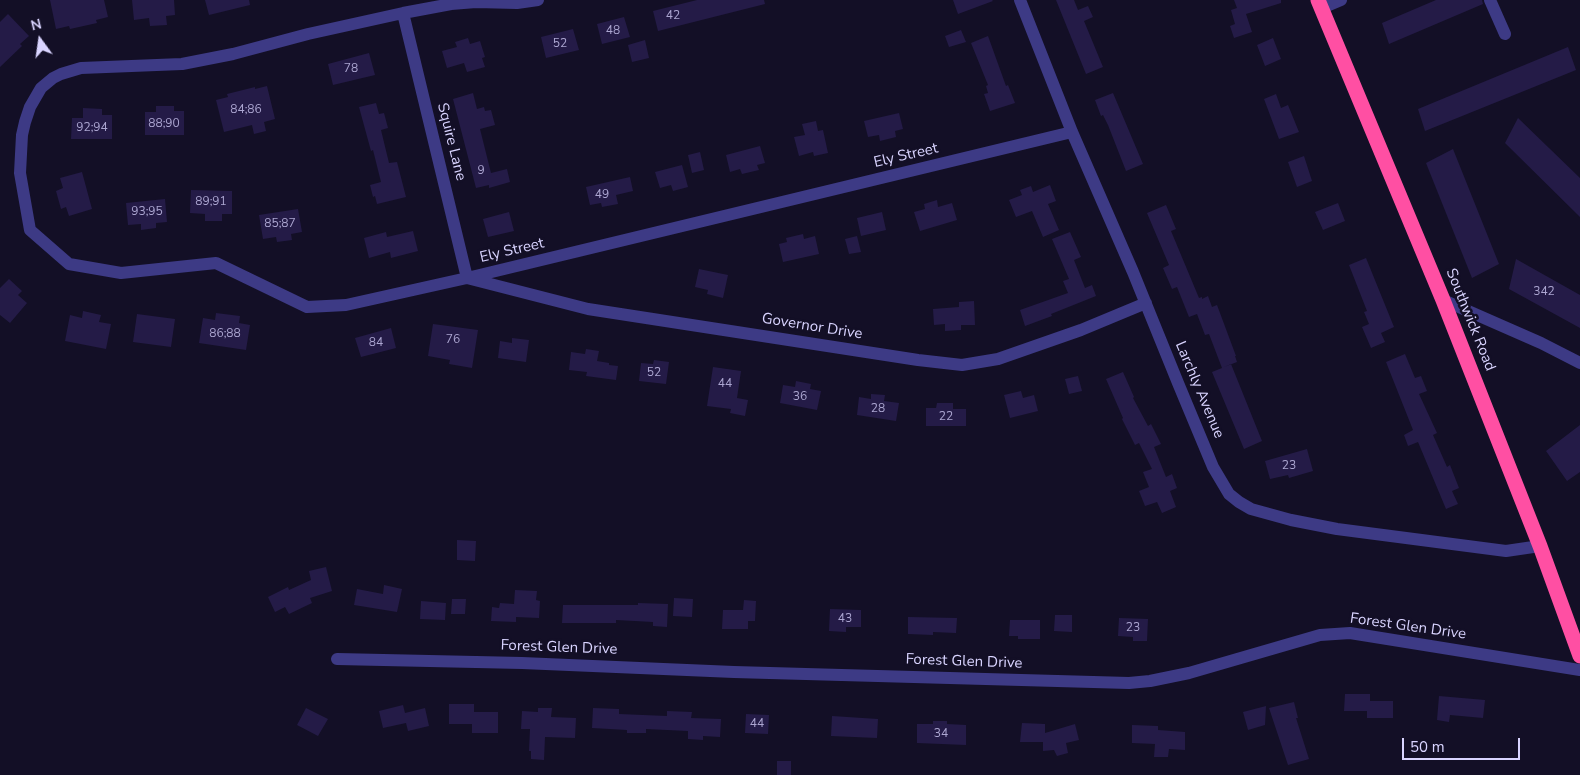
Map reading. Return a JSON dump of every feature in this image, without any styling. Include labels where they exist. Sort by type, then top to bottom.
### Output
[{"type":"highway","name":"Southwick Road","points":[[1320,4],[1443,300],[1540,546],[1580,656]]},
{"type":"street","name":"Ely Street","points":[[538,0],[517,3],[476,2],[451,4],[308,34],[199,61],[182,64],[81,68],[61,74],[41,88],[30,106],[22,135],[20,173],[30,230],[69,264],[121,274],[216,262],[307,307],[346,305],[467,278],[1072,132]]},
{"type":"street","name":"Larchly Avenue","points":[[1020,0],[1072,132],[1214,466],[1227,491],[1239,502],[1251,508],[1291,520],[1368,534],[1506,552],[1540,546]]},
{"type":"street","points":[[1320,4],[1341,0]]},
{"type":"street","points":[[1490,0],[1505,34]]},
{"type":"street","name":"Squire Lane","points":[[403,13],[467,278]]},
{"type":"street","name":"Governor Drive","points":[[467,278],[588,309],[962,365],[998,359],[1081,330],[1146,303]]},
{"type":"street","points":[[1443,300],[1541,343],[1580,363]]},
{"type":"street","name":"Forest Glen Drive","points":[[338,659],[522,663],[734,672],[1129,683],[1189,673],[1320,635],[1350,633],[1580,670]]},
{"type":"building","points":[[50,0],[104,0],[108,17],[96,20],[97,23],[70,29],[69,26],[56,29]]},
{"type":"building","points":[[132,0],[174,0],[175,15],[166,16],[167,25],[150,26],[149,18],[134,20]]},
{"type":"building","points":[[205,0],[249,0],[250,5],[209,15]]},
{"type":"building","points":[[697,0],[764,0],[765,4],[658,31],[653,11]]},
{"type":"building","points":[[953,0],[992,0],[993,1],[958,14]]},
{"type":"building","points":[[1056,0],[1074,0],[1078,10],[1088,6],[1093,17],[1084,21],[1103,67],[1086,74]]},
{"type":"building","points":[[1234,0],[1281,0],[1281,3],[1246,14],[1252,32],[1234,38],[1230,26],[1235,24],[1231,10],[1237,8]]},
{"type":"building","points":[[1436,0],[1482,0],[1483,4],[1389,44],[1382,23]]},
{"type":"building","points":[[8,14],[29,36],[20,44],[22,46],[0,67],[0,22]]},
{"type":"building","points":[[624,17],[630,37],[602,44],[597,24]]},
{"type":"building","points":[[573,29],[579,50],[546,58],[541,37]]},
{"type":"building","points":[[961,30],[966,42],[949,47],[945,36]]},
{"type":"building","points":[[988,36],[1006,86],[1008,85],[1015,103],[990,111],[984,94],[988,93],[986,86],[988,85],[971,43]]},
{"type":"building","points":[[468,38],[470,44],[480,41],[485,57],[482,58],[485,67],[467,72],[464,63],[447,68],[442,51],[457,47],[455,42]]},
{"type":"building","points":[[1273,38],[1281,59],[1265,66],[1257,45]]},
{"type":"building","points":[[645,40],[649,58],[632,62],[628,45]]},
{"type":"building","points":[[1568,47],[1576,70],[1425,131],[1418,109]]},
{"type":"building","points":[[369,53],[375,75],[333,85],[328,64]]},
{"type":"building","points":[[267,86],[275,119],[264,122],[266,131],[254,134],[252,125],[224,132],[216,100],[228,97],[227,94]]},
{"type":"building","points":[[473,93],[477,109],[484,107],[485,111],[491,110],[495,125],[480,129],[491,173],[507,169],[510,182],[489,188],[489,185],[476,188],[453,99]]},
{"type":"building","points":[[1113,93],[1143,164],[1126,171],[1108,125],[1103,115],[1101,116],[1095,100]]},
{"type":"building","points":[[1276,94],[1281,108],[1288,105],[1299,132],[1279,139],[1264,99]]},
{"type":"building","points":[[376,103],[379,114],[384,113],[388,128],[381,130],[389,163],[397,162],[406,197],[377,204],[370,185],[381,182],[359,107]]},
{"type":"building","points":[[156,106],[174,106],[174,111],[184,111],[184,135],[145,135],[145,112],[156,112]]},
{"type":"building","points":[[83,108],[102,109],[102,115],[112,115],[112,139],[71,139],[72,118],[83,118]]},
{"type":"building","points":[[899,113],[903,129],[895,131],[896,137],[880,141],[879,135],[868,137],[864,121]]},
{"type":"building","points":[[1518,118],[1580,178],[1580,217],[1505,143]]},
{"type":"building","points":[[816,121],[818,131],[823,130],[828,153],[814,156],[813,152],[799,156],[794,137],[805,135],[802,124]]},
{"type":"building","points":[[760,146],[765,163],[757,165],[759,170],[742,174],[740,169],[730,172],[726,155]]},
{"type":"building","points":[[1453,149],[1499,264],[1472,278],[1426,163]]},
{"type":"building","points":[[700,152],[704,170],[692,173],[688,155]]},
{"type":"building","points":[[1304,156],[1312,181],[1297,187],[1288,162]]},
{"type":"building","points":[[682,165],[688,187],[673,191],[671,185],[660,188],[655,172]]},
{"type":"building","points":[[82,172],[92,209],[69,216],[66,207],[61,209],[56,191],[63,188],[60,178]]},
{"type":"building","points":[[630,177],[633,191],[616,195],[618,204],[602,207],[601,203],[590,205],[586,187]]},
{"type":"building","points":[[1050,185],[1056,201],[1048,204],[1059,230],[1043,237],[1032,211],[1016,217],[1009,200],[1022,195],[1020,190],[1031,186],[1033,192]]},
{"type":"building","points":[[191,190],[232,191],[232,214],[222,214],[222,221],[205,221],[205,214],[190,213]]},
{"type":"building","points":[[165,199],[167,222],[156,223],[156,228],[141,230],[141,224],[128,225],[126,203]]},
{"type":"building","points":[[937,200],[938,207],[952,203],[957,220],[920,231],[914,212],[925,209],[924,204]]},
{"type":"building","points":[[1338,203],[1345,221],[1323,230],[1315,212]]},
{"type":"building","points":[[1166,205],[1176,229],[1171,231],[1199,298],[1202,297],[1202,299],[1208,296],[1212,307],[1217,305],[1236,356],[1237,362],[1231,364],[1262,441],[1244,449],[1212,372],[1222,368],[1209,334],[1205,335],[1197,314],[1189,317],[1177,287],[1172,289],[1163,268],[1169,265],[1147,213]]},
{"type":"building","points":[[298,209],[302,232],[291,234],[292,240],[277,242],[276,237],[263,239],[259,215]]},
{"type":"building","points":[[509,212],[514,231],[488,237],[483,219]]},
{"type":"building","points":[[882,212],[886,230],[861,236],[857,218]]},
{"type":"building","points":[[413,231],[418,251],[391,258],[390,252],[369,258],[364,238],[386,232],[387,237]]},
{"type":"building","points":[[1070,232],[1081,257],[1074,260],[1085,288],[1092,285],[1096,296],[1025,326],[1020,310],[1068,293],[1063,281],[1069,279],[1052,239]]},
{"type":"building","points":[[803,234],[804,239],[815,236],[819,254],[783,262],[779,244],[787,242],[786,238]]},
{"type":"building","points":[[857,236],[861,252],[849,254],[845,239]]},
{"type":"building","points":[[1366,258],[1394,327],[1381,333],[1385,342],[1371,348],[1362,327],[1369,324],[1364,312],[1367,311],[1349,265]]},
{"type":"building","points":[[1516,259],[1580,295],[1580,328],[1509,289]]},
{"type":"building","points":[[699,269],[728,275],[723,298],[707,294],[708,290],[695,287]]},
{"type":"building","points":[[9,279],[22,291],[18,295],[27,303],[10,323],[0,315],[0,288]]},
{"type":"building","points":[[974,301],[975,325],[961,325],[961,330],[945,331],[945,324],[934,325],[933,309],[959,307],[959,302]]},
{"type":"building","points":[[83,311],[101,315],[99,322],[111,324],[106,349],[65,341],[70,315],[82,318]]},
{"type":"building","points":[[216,313],[240,316],[239,323],[250,325],[246,350],[199,343],[203,318],[215,320]]},
{"type":"building","points":[[137,314],[175,319],[171,347],[133,342]]},
{"type":"building","points":[[433,324],[478,330],[472,368],[449,364],[450,360],[428,356]]},
{"type":"building","points":[[391,328],[396,348],[361,357],[355,338]]},
{"type":"building","points":[[512,338],[529,340],[526,362],[498,358],[500,341],[512,343]]},
{"type":"building","points":[[586,349],[599,351],[597,361],[618,366],[616,380],[586,376],[587,372],[569,370],[571,352],[585,354]]},
{"type":"building","points":[[1405,354],[1415,378],[1421,376],[1427,391],[1419,394],[1437,433],[1433,435],[1447,467],[1450,465],[1459,488],[1452,491],[1458,504],[1446,509],[1418,442],[1408,446],[1404,435],[1413,430],[1386,362]]},
{"type":"building","points":[[654,360],[669,362],[666,384],[639,381],[641,363],[653,364]]},
{"type":"building","points":[[713,367],[741,371],[737,398],[748,400],[745,416],[730,413],[731,409],[707,406]]},
{"type":"building","points":[[1123,372],[1133,398],[1148,426],[1151,424],[1161,444],[1154,447],[1166,477],[1172,474],[1177,488],[1170,491],[1176,507],[1162,513],[1157,502],[1145,506],[1139,491],[1149,487],[1143,472],[1152,469],[1139,443],[1135,445],[1106,379]]},
{"type":"building","points":[[1078,376],[1082,391],[1069,394],[1065,379]]},
{"type":"building","points":[[796,381],[811,384],[810,389],[821,391],[817,410],[780,403],[783,385],[795,387]]},
{"type":"building","points":[[1021,391],[1023,398],[1034,395],[1038,411],[1010,418],[1004,395]]},
{"type":"building","points":[[871,394],[885,395],[884,401],[899,403],[896,421],[857,415],[859,397],[871,399]]},
{"type":"building","points":[[937,403],[953,403],[953,409],[966,409],[966,426],[926,426],[926,408],[936,408]]},
{"type":"building","points":[[1580,425],[1580,472],[1567,481],[1546,451]]},
{"type":"building","points":[[1307,449],[1313,471],[1289,478],[1288,475],[1270,479],[1265,461]]},
{"type":"building","points":[[457,540],[476,541],[475,561],[457,560]]},
{"type":"building","points":[[326,567],[332,591],[310,598],[312,603],[289,614],[285,607],[275,612],[268,597],[288,587],[289,590],[311,580],[309,571]]},
{"type":"building","points":[[384,585],[402,589],[397,612],[354,605],[357,589],[383,594]]},
{"type":"building","points":[[515,590],[537,591],[536,600],[540,601],[539,618],[516,617],[516,622],[491,621],[492,607],[499,608],[500,603],[514,604]]},
{"type":"building","points":[[674,598],[693,599],[692,617],[673,616]]},
{"type":"building","points":[[452,599],[466,599],[465,614],[451,614]]},
{"type":"building","points":[[744,600],[756,601],[755,621],[748,621],[748,629],[722,629],[723,610],[743,610]]},
{"type":"building","points":[[421,601],[446,603],[445,620],[420,619]]},
{"type":"building","points":[[638,603],[668,604],[667,627],[653,626],[653,622],[616,620],[616,623],[562,623],[563,605],[638,605]]},
{"type":"building","points":[[830,609],[861,610],[861,627],[846,627],[846,632],[829,631]]},
{"type":"building","points":[[1055,615],[1072,615],[1072,632],[1054,631]]},
{"type":"building","points":[[908,617],[957,618],[956,633],[933,632],[933,635],[908,634]]},
{"type":"building","points":[[1119,618],[1148,619],[1147,641],[1133,641],[1133,637],[1118,636]]},
{"type":"building","points":[[1010,620],[1040,620],[1040,639],[1018,639],[1018,636],[1009,636]]},
{"type":"building","points":[[1345,694],[1370,694],[1370,701],[1393,701],[1393,718],[1367,718],[1367,711],[1344,711]]},
{"type":"building","points":[[1439,696],[1485,700],[1483,718],[1450,715],[1449,722],[1437,720]]},
{"type":"building","points":[[1294,702],[1298,718],[1296,718],[1309,759],[1288,765],[1269,708]]},
{"type":"building","points":[[449,704],[474,704],[474,712],[498,712],[498,733],[472,733],[472,724],[449,724]]},
{"type":"building","points":[[403,705],[405,713],[425,708],[429,726],[408,731],[406,723],[383,728],[379,711]]},
{"type":"building","points":[[1266,706],[1265,725],[1248,730],[1243,712]]},
{"type":"building","points":[[306,708],[328,719],[318,736],[297,725]]},
{"type":"building","points":[[538,708],[552,708],[551,717],[576,718],[575,738],[545,737],[544,760],[531,759],[531,751],[529,751],[530,729],[521,729],[522,711],[538,712]]},
{"type":"building","points":[[593,708],[619,709],[619,714],[667,716],[667,711],[692,712],[691,718],[721,719],[720,737],[703,736],[703,740],[688,739],[688,731],[646,729],[646,733],[627,733],[627,730],[592,728]]},
{"type":"building","points":[[746,714],[769,715],[768,734],[745,733]]},
{"type":"building","points":[[832,716],[878,719],[877,738],[831,736]]},
{"type":"building","points":[[933,721],[947,721],[947,724],[966,725],[966,745],[917,743],[917,724],[933,724]]},
{"type":"building","points":[[1022,723],[1045,724],[1045,733],[1075,724],[1079,740],[1066,743],[1068,753],[1057,756],[1054,750],[1043,751],[1043,742],[1020,742]]},
{"type":"building","points":[[1132,725],[1158,726],[1158,730],[1185,732],[1185,750],[1169,749],[1168,757],[1154,757],[1155,744],[1132,743]]},
{"type":"building","points":[[777,761],[791,761],[791,775],[777,775]]}]
